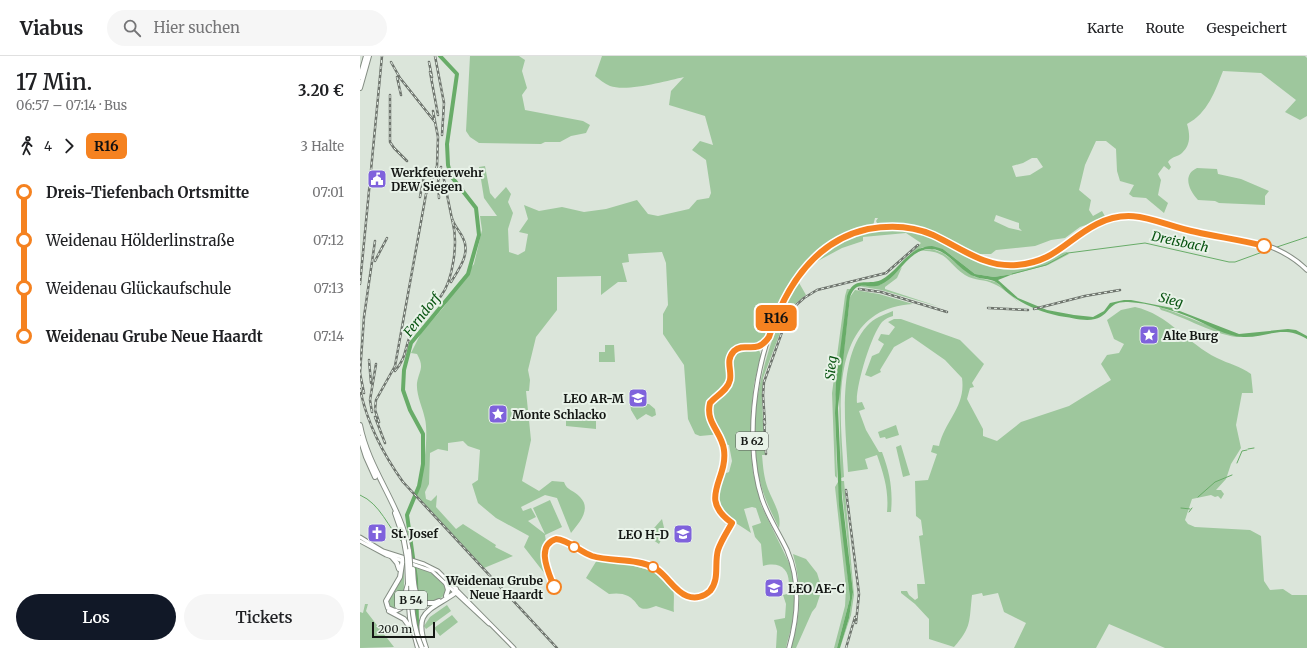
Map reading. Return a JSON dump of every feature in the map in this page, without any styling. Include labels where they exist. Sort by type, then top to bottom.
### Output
[{"type":"highway","points":[[360,77],[366,56]]},
{"type":"highway","points":[[360,88],[369,56]]},
{"type":"highway","name":"B 54","points":[[360,425],[370,461],[400,518],[409,551],[412,610],[415,630],[422,648]]},
{"type":"highway","name":"B 54","points":[[360,438],[368,462],[391,504],[400,528],[407,558],[409,610],[412,630],[418,648]]},
{"type":"highway","points":[[409,551],[416,593],[420,599],[426,603],[434,603],[455,591]]},
{"type":"highway","points":[[392,558],[400,569]]},
{"type":"highway","points":[[403,560],[398,582],[386,601],[387,606],[392,610],[401,608],[408,584]]},
{"type":"highway","points":[[403,560],[396,580],[384,601],[387,610],[407,621],[412,630]]},
{"type":"highway","points":[[446,583],[448,590],[446,596]]},
{"type":"highway","points":[[426,648],[420,623],[422,616],[455,591]]},
{"type":"main road","name":"B 62","points":[[789,648],[797,601],[796,584],[792,563],[769,516],[757,480],[752,437],[756,392],[769,337],[785,298],[805,267],[832,243],[860,231],[884,227],[914,229],[933,235],[986,262],[1002,265],[1017,265],[1049,257],[1090,228],[1116,217],[1137,216],[1151,218],[1196,232],[1258,245],[1280,252],[1306,268]]},
{"type":"main road","points":[[756,348],[764,344],[769,337]]},
{"type":"main road","points":[[360,537],[383,551],[403,560]]},
{"type":"main road","points":[[360,541],[392,558],[410,561],[432,571],[514,648]]},
{"type":"main road","points":[[418,564],[434,568],[455,591]]},
{"type":"shaded area","points":[[470,56],[519,56],[525,60],[522,71],[527,88],[522,95],[525,110],[583,121],[590,125],[586,133],[571,136],[560,142],[545,142],[541,144],[479,143],[470,137],[466,131]]},
{"type":"shaded area","points":[[602,56],[1305,56],[1307,58],[1307,116],[1300,120],[1285,112],[1296,100],[1261,73],[1223,71],[1214,94],[1206,108],[1187,124],[1189,139],[1185,150],[1168,162],[1171,167],[1169,170],[1164,166],[1158,174],[1161,180],[1158,195],[1168,203],[1164,213],[1146,198],[1133,197],[1129,194],[1134,185],[1120,181],[1117,171],[1116,149],[1106,141],[1096,141],[1085,165],[1079,190],[1091,200],[1089,210],[1093,216],[1102,211],[1106,218],[1080,227],[1065,238],[1051,240],[1035,246],[996,250],[991,254],[976,254],[994,261],[1023,262],[1033,260],[1020,263],[1006,264],[991,262],[927,231],[909,227],[878,225],[876,221],[878,218],[875,218],[873,226],[854,230],[832,240],[821,248],[803,266],[788,288],[776,311],[763,343],[757,345],[761,355],[754,384],[751,413],[751,451],[753,472],[761,505],[792,569],[795,597],[792,625],[786,648],[776,648],[777,631],[774,620],[785,618],[786,604],[783,595],[787,594],[789,587],[788,575],[785,570],[776,565],[763,566],[761,544],[755,537],[752,526],[761,523],[756,508],[752,507],[744,509],[751,533],[726,516],[718,505],[718,488],[721,475],[729,472],[732,461],[729,445],[726,445],[721,434],[700,436],[695,434],[688,419],[684,365],[663,334],[663,314],[668,305],[666,263],[662,252],[628,254],[629,262],[622,263],[627,282],[618,282],[601,295],[601,276],[557,277],[557,310],[536,337],[528,370],[530,380],[529,391],[526,391],[531,440],[522,481],[539,491],[552,481],[564,482],[569,489],[580,497],[585,506],[585,511],[571,533],[557,498],[545,495],[521,507],[523,511],[531,508],[536,517],[528,521],[545,534],[533,508],[550,500],[562,527],[545,535],[546,542],[543,560],[548,576],[524,547],[529,536],[496,518],[478,503],[472,484],[478,480],[480,450],[468,446],[463,441],[448,443],[448,451],[438,449],[430,453],[429,484],[425,492],[426,499],[431,501],[437,495],[436,507],[456,529],[463,524],[496,545],[495,547],[513,556],[484,568],[417,496],[425,458],[426,426],[417,388],[421,363],[417,354],[411,353],[421,333],[443,308],[474,264],[482,230],[480,216],[497,216],[484,198],[479,167],[485,166],[490,193],[495,199],[506,187],[511,194],[508,202],[513,213],[508,229],[509,252],[518,255],[525,251],[528,234],[519,232],[528,219],[524,205],[539,211],[562,207],[584,212],[606,209],[637,200],[648,214],[658,216],[689,209],[697,200],[709,198],[711,193],[706,160],[692,150],[700,141],[713,145],[705,116],[669,105],[671,91],[684,77],[626,88],[617,88],[604,83],[595,76]],"holes":[[[1032,158],[1037,158],[1043,167],[1030,175],[1016,177],[1012,166],[1023,163]],[[996,215],[1019,223],[1019,228],[1022,231],[1009,228],[994,221]]]},
{"type":"shaded area","points":[[1197,168],[1217,169],[1218,174],[1241,179],[1269,191],[1265,196],[1265,205],[1219,203],[1215,201],[1198,200],[1188,183],[1188,179],[1192,171]]},
{"type":"shaded area","points":[[890,229],[910,231],[929,236],[980,262],[996,267],[1015,268],[1030,266],[1045,262],[1061,253],[1067,252],[1069,254],[1048,265],[994,277],[975,274],[943,249],[923,247],[910,254],[921,243],[906,233],[863,237],[863,241],[842,248],[814,263],[822,255],[849,238],[868,232]]},
{"type":"shaded area","points":[[1073,238],[1055,251],[1042,257],[1038,258],[1046,255]]},
{"type":"shaded area","points":[[932,246],[943,249],[975,274],[994,277],[1013,274],[998,280],[1018,298],[1047,310],[1093,317],[1104,311],[1110,303],[1131,300],[1172,308],[1239,334],[1288,329],[1296,330],[1307,336],[1307,339],[1290,332],[1252,337],[1230,335],[1177,312],[1153,305],[1128,302],[1116,304],[1104,315],[1091,320],[1059,316],[1038,310],[1026,304],[1008,293],[996,282],[971,275],[946,255],[931,249],[916,253],[893,276],[880,285],[859,286],[853,291],[850,297],[838,408],[842,497],[853,592],[849,618],[840,648],[837,648],[850,598],[839,505],[835,413],[836,383],[847,296],[853,285],[861,282],[876,282],[881,280],[916,250],[923,247]]},
{"type":"shaded area","points":[[932,249],[943,253],[975,277],[996,282],[1022,305],[991,282],[965,275],[942,255],[929,251],[920,251]]},
{"type":"shaded area","points":[[902,267],[897,278],[885,287],[885,289],[940,307],[881,290],[858,286],[880,285]]},
{"type":"shaded area","points":[[798,281],[806,295],[795,304],[786,317],[763,378],[762,400],[765,455],[762,455],[768,489],[778,513],[780,523],[779,528],[763,491],[756,460],[754,434],[756,407],[761,380],[776,328]]},
{"type":"shaded area","points":[[847,289],[850,289],[846,307],[835,403],[837,478],[835,476],[832,393]]},
{"type":"shaded area","points":[[855,290],[879,294],[913,304],[884,310],[864,324],[851,345],[844,369],[841,396],[844,477],[841,478],[839,393],[850,297]]},
{"type":"shaded area","points":[[1135,307],[1158,316],[1207,352],[1251,374],[1253,393],[1242,393],[1236,425],[1241,448],[1231,464],[1226,479],[1216,490],[1221,490],[1224,494],[1221,499],[1218,496],[1215,497],[1211,495],[1192,499],[1185,520],[1188,524],[1195,527],[1250,530],[1261,536],[1264,581],[1270,590],[1283,589],[1292,595],[1307,595],[1307,648],[1165,648],[1109,624],[1096,648],[1014,648],[1026,623],[1004,612],[998,593],[983,596],[982,593],[972,595],[970,618],[967,629],[954,647],[929,639],[929,619],[915,604],[901,593],[901,591],[907,591],[915,600],[918,598],[917,584],[925,584],[919,536],[923,535],[921,520],[916,516],[915,481],[928,480],[937,454],[931,452],[933,445],[939,446],[946,428],[958,405],[961,397],[962,378],[945,360],[912,337],[894,347],[880,370],[881,372],[871,377],[865,375],[872,356],[879,353],[884,344],[878,340],[881,334],[889,335],[895,327],[888,322],[894,319],[901,319],[960,340],[984,364],[972,383],[974,387],[970,388],[967,399],[983,429],[983,436],[997,441],[1021,422],[1069,406],[1111,380],[1101,364],[1107,355],[1119,353],[1124,344],[1114,339],[1107,320],[1121,310]]},
{"type":"shaded area","points":[[1159,307],[1243,337],[1234,337],[1214,331],[1161,310]]},
{"type":"shaded area","points":[[893,311],[893,316],[882,322],[873,338],[861,374],[857,396],[857,403],[862,402],[865,409],[859,411],[866,430],[879,452],[882,452],[887,467],[892,496],[891,512],[887,512],[885,483],[877,455],[865,459],[868,469],[848,472],[845,396],[851,357],[857,340],[867,326],[873,321]]},
{"type":"shaded area","points":[[605,345],[614,345],[615,362],[599,362],[599,352],[605,352]]},
{"type":"shaded area","points":[[630,404],[649,404],[655,409],[656,415],[652,417],[646,414],[637,420],[631,410]]},
{"type":"shaded area","points":[[566,418],[596,418],[596,429],[566,426]]},
{"type":"shaded area","points":[[896,425],[899,435],[886,439],[885,437],[880,438],[878,432]]},
{"type":"shaded area","points":[[901,445],[910,475],[903,477],[896,447]]},
{"type":"shaded area","points":[[841,481],[844,481],[854,595],[851,615],[840,648],[849,618],[853,592]]},
{"type":"shaded area","points":[[838,482],[850,598],[837,648],[834,648],[845,606],[846,588],[835,487]]},
{"type":"shaded area","points":[[662,519],[665,532],[659,544],[647,536]]},
{"type":"shaded area","points":[[793,554],[806,559],[817,573],[822,589],[816,607],[812,612],[796,648],[791,648],[797,624],[799,601],[798,578]]},
{"type":"shaded area","points":[[597,560],[640,568],[661,576],[668,582],[673,590],[674,612],[656,606],[645,609],[641,608],[626,595],[609,594],[586,578]]},
{"type":"shaded area","points":[[415,567],[425,570],[440,580],[446,594],[437,601],[426,601],[419,596]]},
{"type":"shaded area","points":[[404,570],[404,595],[401,605],[393,609],[388,601],[399,583]]},
{"type":"shaded area","points":[[365,604],[368,604],[366,611],[394,647],[360,648],[360,612],[363,613]]},
{"type":"shaded area","points":[[447,605],[451,611],[426,629],[424,626],[430,617]]},
{"type":"shaded area","points":[[452,615],[458,622],[440,636],[434,628]]},
{"type":"waterway","name":"Ferndorf","points":[[422,640],[417,623],[416,579],[407,515],[419,486],[423,464],[423,434],[410,410],[403,390],[404,370],[411,343],[468,274],[479,235],[476,208],[451,176],[448,165],[447,144],[457,74],[440,56]]},
{"type":"waterway","name":"Dreisbach","points":[[1277,247],[1307,237]]},
{"type":"waterway","name":"Dreisbach","points":[[1012,274],[1046,265],[1068,253],[1145,243],[1229,262],[1235,262],[1268,250]]},
{"type":"waterway","points":[[1248,449],[1254,448]]},
{"type":"waterway","points":[[1237,463],[1242,451],[1247,450]]},
{"type":"waterway","points":[[1198,497],[1215,482],[1232,475]]},
{"type":"waterway","points":[[360,495],[379,510],[397,537],[403,543]]},
{"type":"waterway","points":[[1181,508],[1190,509]]},
{"type":"waterway","points":[[1189,512],[1192,508]]},
{"type":"railway","points":[[360,284],[382,56]]},
{"type":"railway","points":[[435,56],[444,103],[442,135]]},
{"type":"railway","points":[[391,62],[400,78],[435,122]]},
{"type":"railway","points":[[429,62],[432,77]]},
{"type":"railway","points":[[430,72],[438,115]]},
{"type":"railway","points":[[397,77],[401,95]]},
{"type":"railway","points":[[390,95],[390,142],[407,161]]},
{"type":"railway","points":[[379,422],[375,410],[376,400],[395,366],[426,194],[437,166],[438,137],[433,111]]},
{"type":"railway","points":[[439,198],[438,182],[441,167]]},
{"type":"railway","points":[[420,197],[424,175]]},
{"type":"railway","points":[[443,175],[453,224]]},
{"type":"railway","points":[[451,282],[463,261],[466,249],[463,238],[452,218]]},
{"type":"railway","points":[[395,371],[402,361],[415,327],[441,296],[449,281],[455,251],[453,224]]},
{"type":"railway","points":[[375,261],[387,238]]},
{"type":"railway","points":[[364,393],[360,373],[364,317],[375,241]]},
{"type":"railway","points":[[765,424],[763,395],[764,382],[786,321],[794,307],[804,298],[817,290],[886,273],[918,245]]},
{"type":"railway","points":[[859,289],[881,292],[947,312]]},
{"type":"railway","points":[[1034,309],[1085,296],[1120,290]]},
{"type":"railway","points":[[988,308],[1028,310]]},
{"type":"railway","points":[[369,360],[371,383]]},
{"type":"railway","points":[[372,412],[370,400],[376,364]]},
{"type":"railway","points":[[360,389],[371,426],[382,449],[403,482],[557,648]]},
{"type":"railway","points":[[375,417],[385,443]]},
{"type":"railway","points":[[764,420],[766,454]]},
{"type":"railway","points":[[846,490],[859,594],[856,623]]},
{"type":"railway","points":[[846,648],[855,617]]},
{"type":"bus line","name":"R16","points":[[554,587],[545,558],[545,551],[548,544],[556,539],[564,541],[586,554],[595,557],[644,564],[653,567],[660,571],[676,589],[686,596],[698,597],[704,595],[715,584],[717,577],[717,552],[719,545],[732,523],[720,513],[715,502],[714,494],[723,460],[724,447],[709,419],[710,403],[728,386],[730,377],[728,366],[730,356],[733,352],[736,349],[748,347],[756,348],[764,344],[769,337],[790,290],[805,267],[814,257],[832,243],[846,236],[860,231],[876,228],[908,228],[933,235],[986,262],[1002,265],[1017,265],[1032,263],[1057,253],[1085,231],[1110,218],[1137,216],[1152,218],[1196,232],[1264,246]]},
{"type":"place","name":"Werkfeuerwehr DEW Siegen","points":[[377,179]]},
{"type":"place","name":"Alte Burg","points":[[1149,335]]},
{"type":"place","name":"LEO AR-M","points":[[638,398]]},
{"type":"place","name":"Monte Schlacko","points":[[498,414]]},
{"type":"place","name":"St. Josef","points":[[377,533]]},
{"type":"place","name":"LEO H-D","points":[[683,534]]},
{"type":"place","name":"Weidenau Grube Neue Haardt","points":[[554,587]]},
{"type":"place","name":"LEO AE-C","points":[[774,588]]},
{"type":"water label","name":"Sieg","points":[[1171,300]]},
{"type":"water label","name":"Sieg","points":[[831,368]]}]
